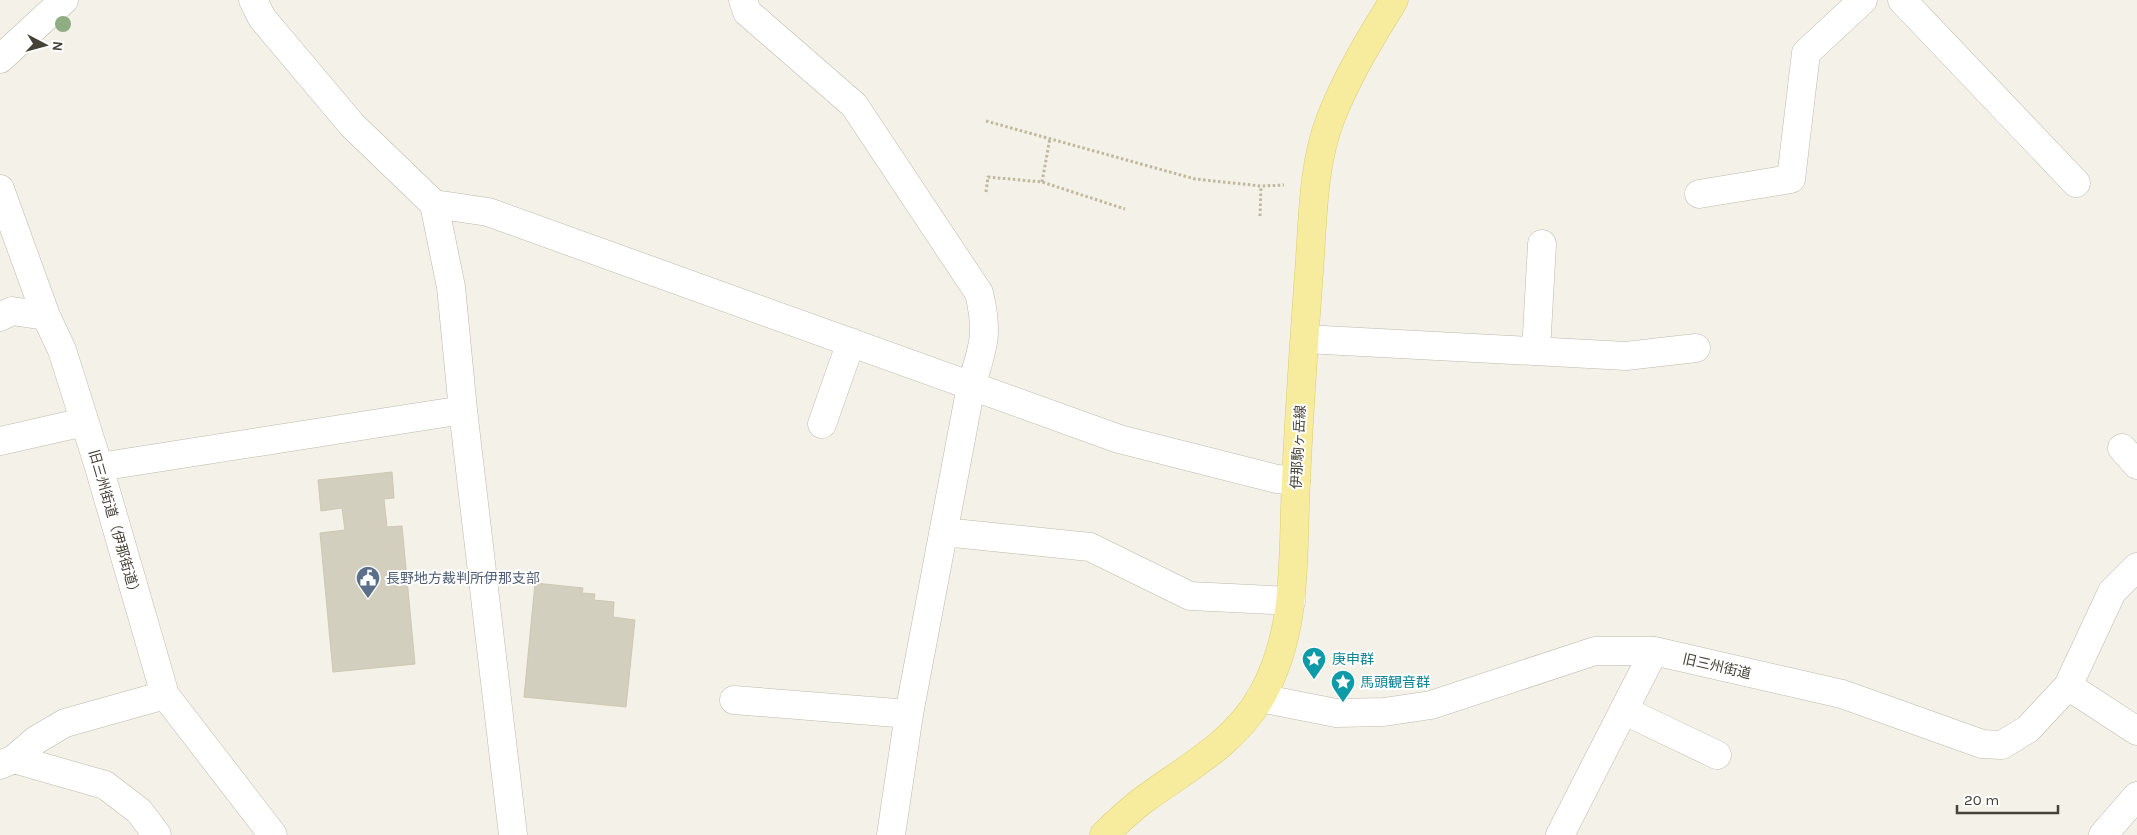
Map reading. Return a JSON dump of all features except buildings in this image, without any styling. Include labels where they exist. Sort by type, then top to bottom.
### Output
[{"type":"main road","name":"伊那駒ヶ岳線","points":[[1104,835],[1141,801],[1222,745],[1240,727],[1260,698],[1277,665],[1284,641],[1291,601],[1304,339],[1316,178],[1330,122],[1351,72],[1394,0]]},
{"type":"street","points":[[0,59],[64,0]]},
{"type":"street","points":[[253,0],[262,18],[352,125],[434,204],[451,287],[463,410],[513,835]]},
{"type":"street","points":[[743,0],[747,12],[854,105],[978,294],[984,318],[984,344],[971,386],[909,714],[891,835]]},
{"type":"street","points":[[1699,194],[1791,179],[1806,53],[1863,0]]},
{"type":"street","points":[[1902,0],[2076,183]]},
{"type":"street","name":"旧三州街道（伊那街道）","points":[[0,189],[46,316],[62,350],[99,467],[165,695],[274,835]]},
{"type":"street","points":[[434,204],[488,212],[1118,439],[1277,479],[1296,481]]},
{"type":"street","points":[[0,241],[27,263]]},
{"type":"street","points":[[1536,351],[1542,244]]},
{"type":"street","points":[[0,317],[12,311],[46,316]]},
{"type":"street","points":[[1304,339],[1626,356],[1696,348]]},
{"type":"street","points":[[822,424],[851,342]]},
{"type":"street","points":[[99,467],[463,410]]},
{"type":"street","points":[[0,441],[84,422]]},
{"type":"street","points":[[944,532],[1090,547],[1190,596],[1291,601]]},
{"type":"street","name":"旧三州街道","points":[[1260,698],[1336,712],[1384,712],[1431,706],[1595,651],[1654,651],[1842,694],[1982,744],[2002,745],[2028,729],[2068,686],[2112,592],[2137,567]]},
{"type":"street","points":[[1560,835],[1654,651]]},
{"type":"street","points":[[2068,686],[2137,731]]},
{"type":"street","points":[[7,762],[36,740],[65,723],[165,695]]},
{"type":"street","points":[[734,700],[909,714]]},
{"type":"street","points":[[1625,711],[1718,755]]},
{"type":"street","points":[[7,762],[105,785],[139,810],[157,835]]},
{"type":"street","points":[[2103,835],[2137,796]]},
{"type":"path","points":[[986,121],[1195,179],[1261,186],[1298,184],[1316,178]]},
{"type":"path","points":[[1042,182],[1050,138]]},
{"type":"path","points":[[986,192],[988,177],[1042,182],[1125,209]]},
{"type":"path","points":[[1260,216],[1261,186]]},
{"type":"place","name":"長野地方裁判所伊那支部","points":[[368,599]]},
{"type":"place","name":"庚申群","points":[[1314,680]]},
{"type":"place","name":"馬頭観音群","points":[[1343,703]]}]
